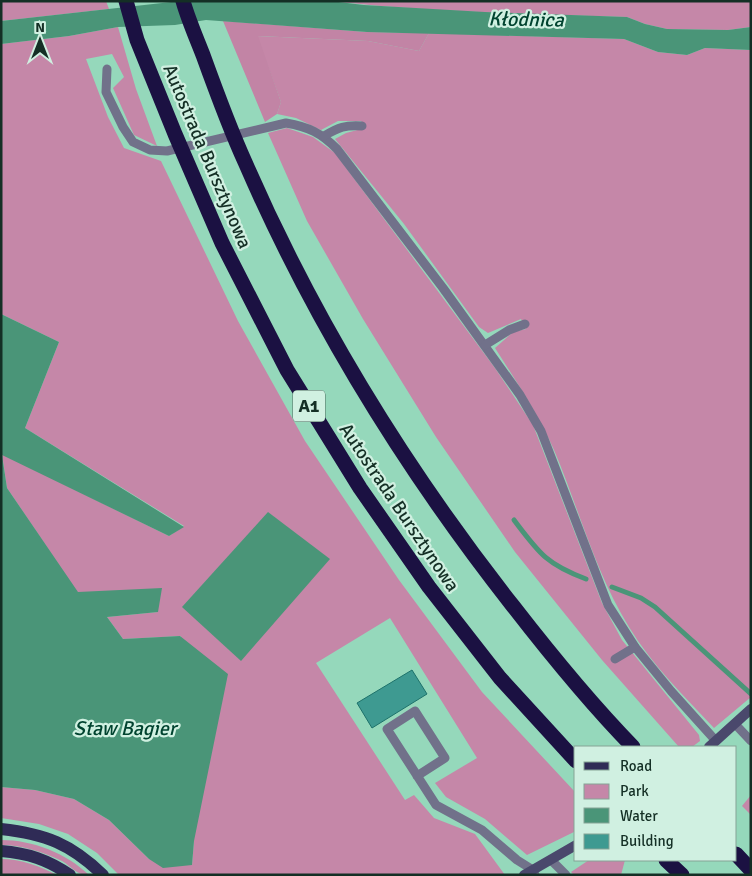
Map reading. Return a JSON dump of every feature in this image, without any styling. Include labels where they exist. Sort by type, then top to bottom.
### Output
[{"type":"highway","name":"Autostrada Bursztynowa","points":[[126,1],[137,40],[218,234],[287,370],[360,488],[429,587],[500,678],[574,759]]},
{"type":"highway","name":"Autostrada Bursztynowa","points":[[183,1],[227,120],[271,222],[342,354],[407,459],[472,554],[544,645],[606,719],[632,746]]},
{"type":"highway","points":[[737,855],[751,870]]},
{"type":"highway","points":[[667,861],[678,875]]},
{"type":"highway","points":[[667,861],[682,875]]},
{"type":"main road","points":[[1,829],[52,839],[88,860],[102,875]]},
{"type":"main road","points":[[1,851],[34,856],[48,861],[70,875]]},
{"type":"street","points":[[712,744],[751,710]]},
{"type":"street","points":[[530,873],[574,846]]},
{"type":"lane","points":[[107,69],[106,92],[123,127],[133,142],[150,150],[167,151],[286,122],[304,126],[324,136],[337,149],[485,345],[520,395],[541,431],[608,605],[635,647],[712,744]]},
{"type":"lane","points":[[324,136],[338,127],[362,126]]},
{"type":"lane","points":[[485,345],[509,330],[525,324]]},
{"type":"lane","points":[[615,659],[635,647]]},
{"type":"lane","points":[[416,776],[445,758],[415,711],[387,729],[416,776],[436,805],[482,830],[530,873]]},
{"type":"lane","points":[[735,724],[751,741]]},
{"type":"lane","points":[[551,860],[566,875]]},
{"type":"green space","points":[[1,1],[106,1],[109,9],[1,21]]},
{"type":"green space","points":[[330,1],[751,1],[751,27],[728,30],[667,29],[645,24],[627,17],[441,10]]},
{"type":"green space","points":[[118,27],[136,89],[157,146],[134,135],[113,88],[124,77],[112,54],[86,59],[108,117],[124,148],[161,161],[238,321],[305,441],[399,580],[482,692],[574,791],[574,832],[527,855],[485,819],[446,797],[435,783],[477,758],[390,618],[316,663],[405,800],[414,795],[434,818],[475,834],[505,875],[119,875],[97,853],[68,834],[39,824],[1,818],[1,787],[35,790],[74,799],[109,820],[149,859],[192,865],[194,841],[181,636],[123,639],[107,617],[158,612],[78,593],[7,488],[2,454],[169,536],[184,526],[25,428],[59,342],[1,314],[1,44],[69,36]]},
{"type":"green space","points":[[429,33],[624,39],[658,52],[687,55],[705,48],[751,50],[751,697],[714,728],[669,680],[638,641],[606,584],[548,437],[495,348],[513,332],[526,329],[521,319],[488,333],[479,327],[404,224],[335,139],[346,133],[365,128],[361,121],[338,121],[321,130],[296,118],[277,114],[281,102],[257,36],[368,41],[419,51]]},
{"type":"green space","points":[[287,128],[313,137],[335,153],[495,368],[533,425],[602,603],[622,640],[699,735],[700,741],[693,746],[678,746],[602,660],[515,552],[436,437],[363,319],[307,221],[268,133]]},
{"type":"green space","points":[[751,795],[751,815],[742,806]]},
{"type":"green space","points":[[1,840],[25,842],[48,849],[70,860],[89,875],[77,872],[62,861],[40,852],[17,846],[1,845]]},
{"type":"green space","points":[[1,859],[16,860],[30,864],[57,875],[1,875]]},
{"type":"green space","points":[[588,861],[625,861],[621,875],[574,875],[571,872]]},
{"type":"shaded area","points":[[223,21],[367,32],[429,33],[419,51],[368,41],[258,36],[281,102],[277,114],[265,122]]},
{"type":"water","name":"Kłodnica","points":[[180,1],[330,1],[364,5],[485,12],[627,17],[645,24],[667,29],[728,30],[751,27],[751,50],[705,48],[687,55],[658,52],[624,39],[367,32],[206,20],[175,25],[118,27],[69,36],[1,44],[1,21]]},
{"type":"water","name":"Staw Bagier","points":[[1,314],[59,342],[25,428],[184,527],[169,536],[2,455],[7,488],[78,592],[162,588],[158,612],[107,617],[123,639],[180,636],[228,674],[194,841],[192,865],[163,868],[149,859],[109,820],[74,799],[35,790],[1,787]]},
{"type":"water","points":[[268,512],[330,559],[241,661],[182,607]]},
{"type":"building","points":[[412,670],[427,694],[372,728],[357,703]]},
{"type":"waterway","points":[[514,520],[544,556],[561,568],[586,579]]},
{"type":"waterway","points":[[612,587],[641,598],[655,607],[751,694]]}]
